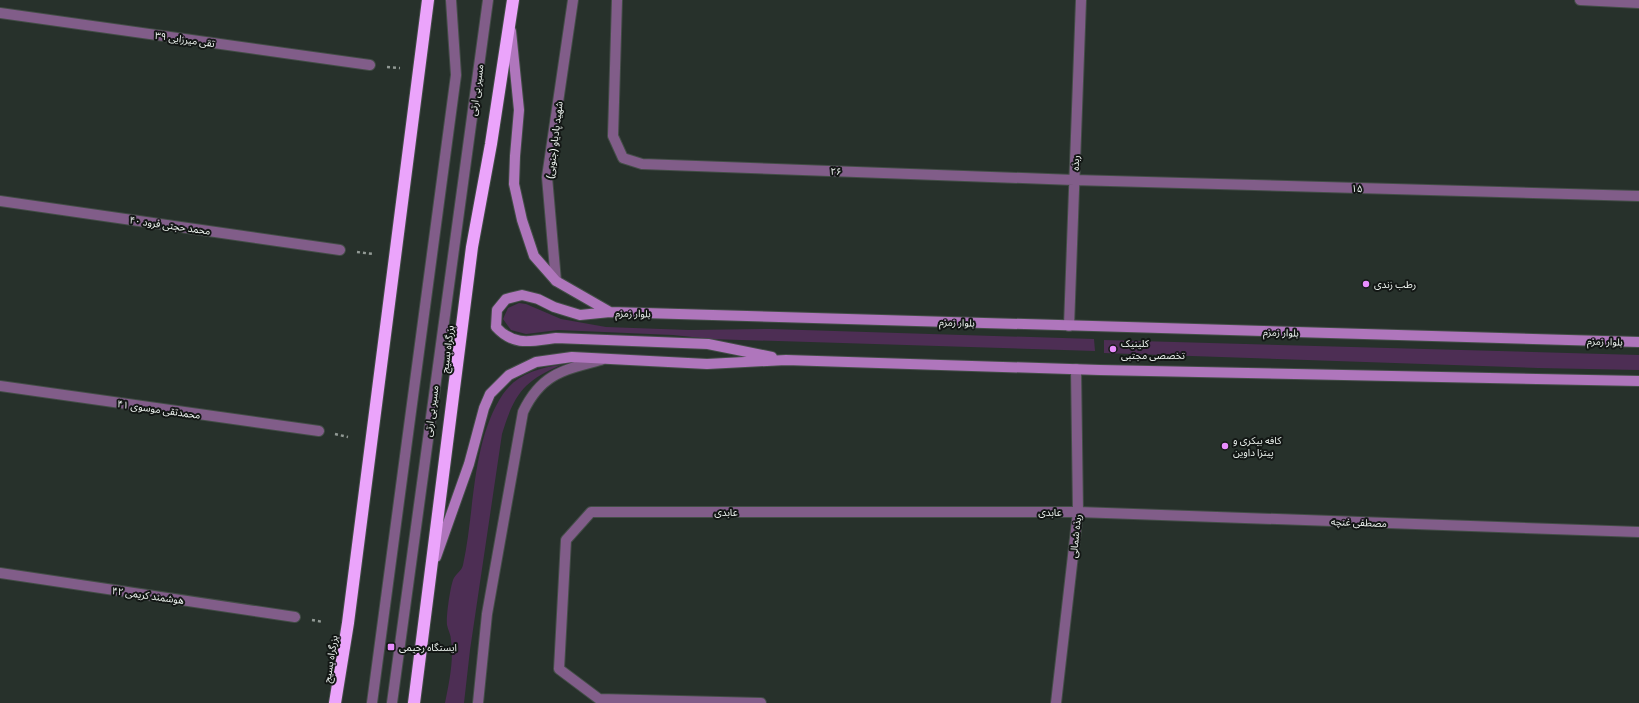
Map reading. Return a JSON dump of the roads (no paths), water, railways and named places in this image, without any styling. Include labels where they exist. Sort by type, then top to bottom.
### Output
[{"type":"highway","name":"بزرگراه بسیج","points":[[335,703],[348,623],[428,0]]},
{"type":"highway","name":"بزرگراه بسیج","points":[[414,703],[472,247],[513,0]]},
{"type":"main road","name":"بلوار زمزم","points":[[510,20],[519,110],[514,184],[522,220],[534,256],[556,281],[610,312],[1639,342]]},
{"type":"main road","points":[[610,312],[580,315],[554,307],[538,299],[522,295],[506,299],[497,310],[496,327],[503,335],[515,341],[563,338],[708,344],[786,360]]},
{"type":"main road","points":[[431,570],[469,464],[484,408],[490,394],[509,375],[536,362],[572,357],[707,364],[786,360],[1076,369],[1639,381]]},
{"type":"street","name":"مسیر بی ارتی","points":[[372,703],[456,75],[451,0]]},
{"type":"street","name":"مسیر بی ارتی","points":[[392,703],[488,0]]},
{"type":"street","name":"شهید پادیاو (جنوبی)","points":[[556,281],[547,177],[573,0]]},
{"type":"street","name":"۲۶","points":[[617,0],[613,136],[623,158],[642,164],[1074,180]]},
{"type":"street","name":"ربذه","points":[[1069,326],[1080,0]]},
{"type":"street","points":[[1580,0],[1639,3]]},
{"type":"street","name":"تقی میرزایی ۳۹","points":[[0,13],[370,65]]},
{"type":"street","name":"۱۵","points":[[1074,180],[1639,196]]},
{"type":"street","name":"محمد حجتی فرود ۴۰","points":[[0,200],[340,250]]},
{"type":"street","points":[[478,703],[487,614],[523,412],[537,388],[550,378],[566,369],[604,359]]},
{"type":"street","name":"ربذه شمالی","points":[[1056,703],[1078,512],[1076,369]]},
{"type":"street","name":"محمدتقی موسوی ۴۱","points":[[0,386],[319,431]]},
{"type":"street","name":"عابدی","points":[[761,703],[599,699],[559,670],[566,540],[591,512],[1078,512]]},
{"type":"street","name":"مصطفی غنچه","points":[[1078,512],[1639,532]]},
{"type":"street","name":"هوشمند کریمی ۴۲","points":[[0,573],[295,617]]},
{"type":"place","name":"رطب زندی","points":[[1366,284]]},
{"type":"place","name":"کلینیک تخصصی مجتبی","points":[[1113,349]]},
{"type":"place","name":"کافه بیکری و پیتزا داوین","points":[[1225,446]]},
{"type":"place","name":"ایستگاه رحیمی","points":[[391,647]]}]
